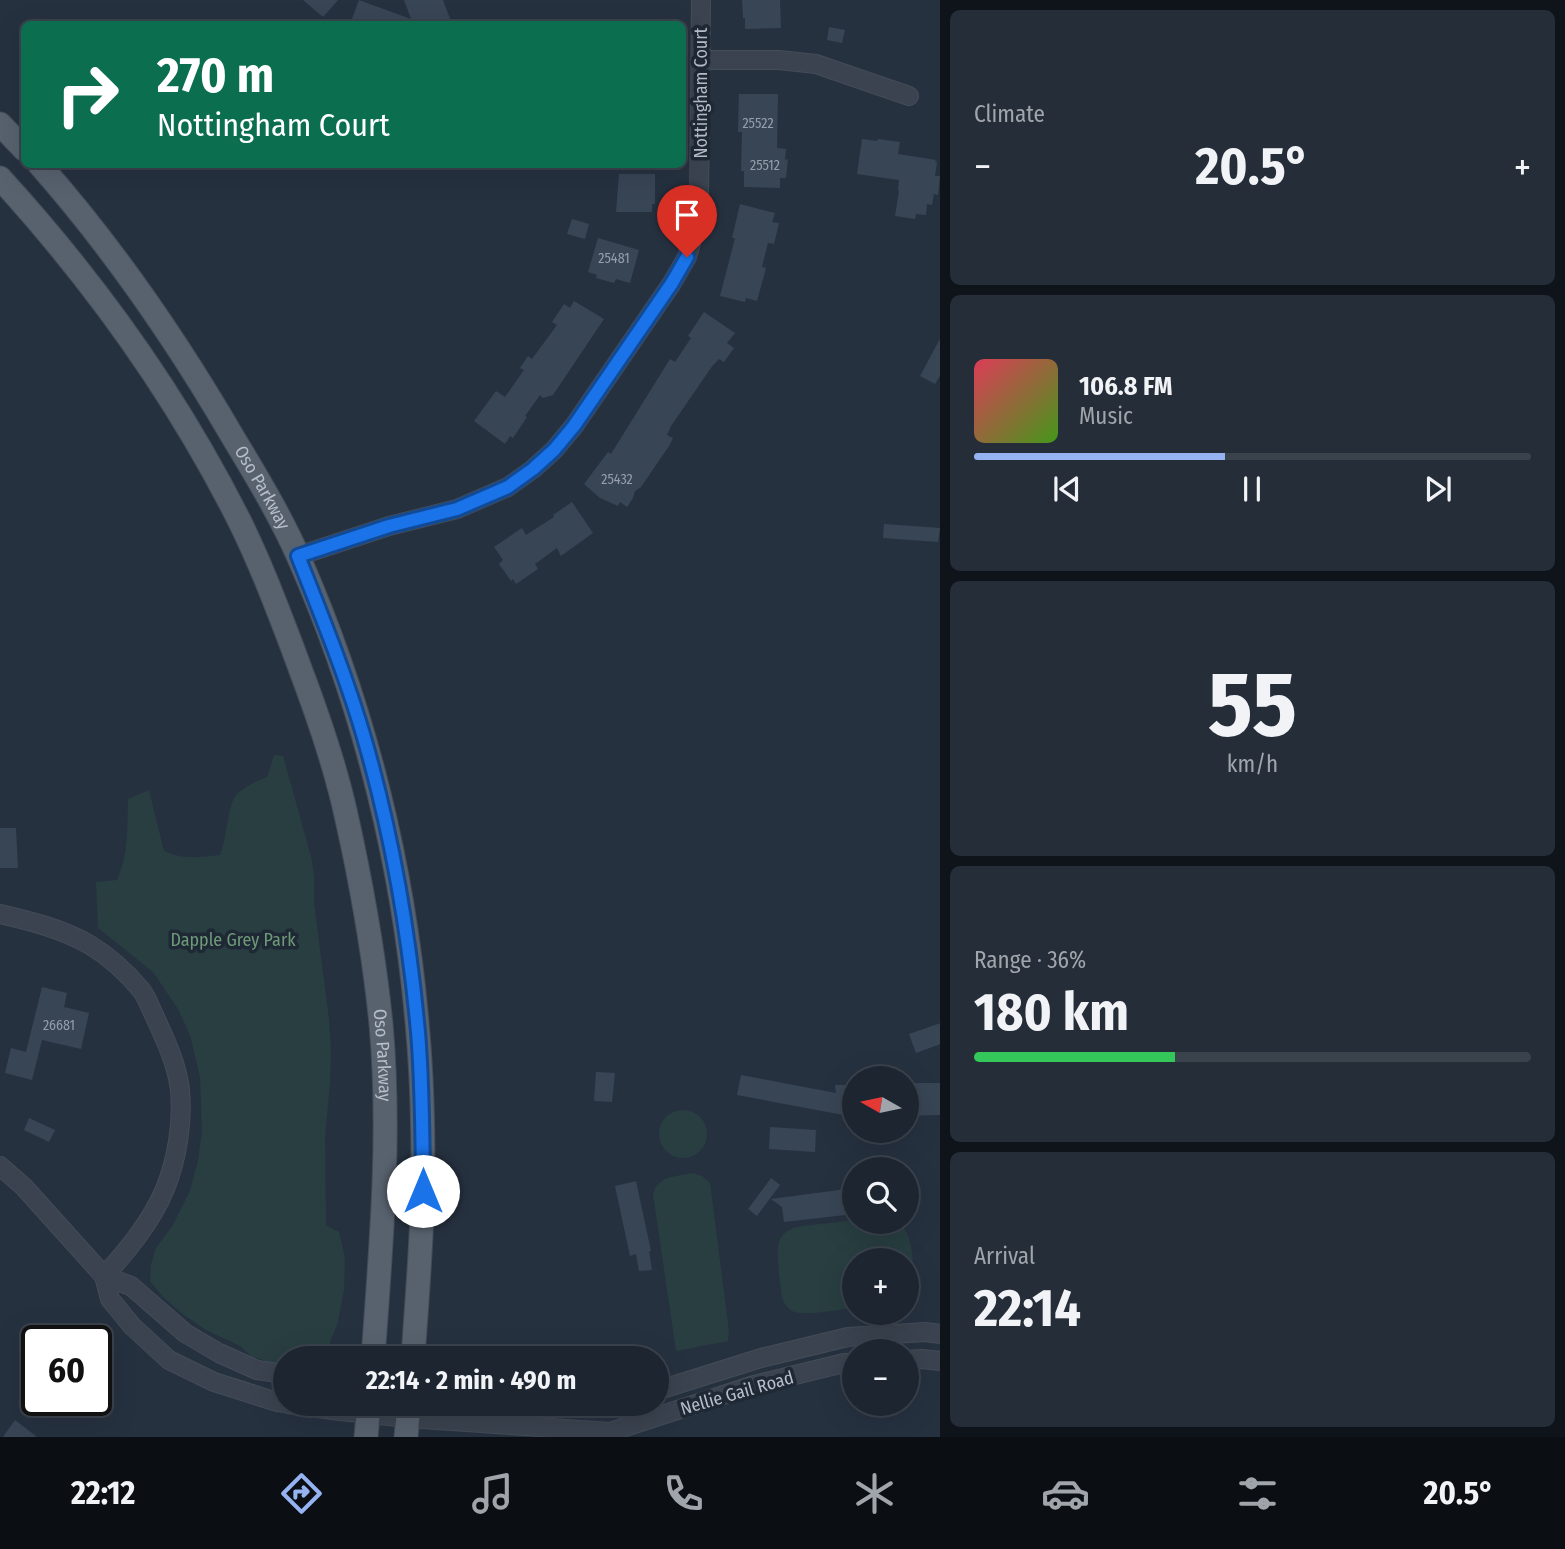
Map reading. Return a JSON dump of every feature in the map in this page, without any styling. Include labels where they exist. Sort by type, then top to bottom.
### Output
[{"type":"main road","points":[[0,124],[21,146]]},
{"type":"main road","name":"Oso Parkway","points":[[42,168],[120,263],[202,384],[243,453],[298,556],[343,671],[365,741],[393,864],[411,970],[418,1035],[423,1170],[414,1346]]},
{"type":"main road","name":"Oso Parkway","points":[[0,178],[108,309],[192,435],[240,521],[270,588],[316,709],[341,792],[358,870],[372,947],[381,1027],[385,1115],[383,1217],[374,1346]]},
{"type":"street","name":"Nottingham Court","points":[[298,556],[389,526],[457,509],[508,487],[547,456],[574,426],[687,257],[699,201],[701,0]]},
{"type":"street","points":[[700,60],[779,60],[816,64],[909,96]]},
{"type":"street","points":[[0,914],[57,930],[90,945],[118,966],[143,993],[172,1056],[180,1090],[180,1128],[174,1164],[151,1216],[132,1244],[104,1276]]},
{"type":"street","name":"Nellie Gail Road","points":[[0,1166],[24,1187],[104,1276],[110,1299],[132,1326],[169,1360],[214,1382],[273,1401]]},
{"type":"street","name":"Nellie Gail Road","points":[[104,1276],[131,1286],[184,1333],[219,1353],[257,1370],[273,1372]]},
{"type":"street","name":"Nellie Gail Road","points":[[669,1387],[761,1358],[848,1337],[925,1332],[940,1334]]},
{"type":"street","points":[[919,1359],[940,1361]]},
{"type":"street","name":"Nellie Gail Road","points":[[367,1418],[610,1432],[754,1385],[842,1363]]},
{"type":"green space","name":"Dapple Grey Park","points":[[274,755],[283,756],[312,860],[314,903],[331,1051],[325,1139],[326,1225],[339,1232],[345,1258],[344,1290],[330,1346],[273,1346],[273,1364],[251,1356],[240,1346],[206,1330],[164,1298],[150,1281],[156,1248],[173,1225],[190,1191],[198,1160],[202,1131],[200,1078],[190,1035],[178,1009],[153,972],[98,928],[96,882],[117,880],[121,870],[128,799],[149,790],[164,851],[185,857],[220,855],[229,814],[237,794],[267,777]]},
{"type":"green space","points":[[683,1110],[700,1117],[707,1134],[700,1151],[683,1158],[666,1151],[659,1134],[666,1117]]},
{"type":"green space","points":[[693,1173],[710,1183],[729,1331],[728,1341],[676,1351],[653,1194],[664,1180]]},
{"type":"green space","points":[[842,1221],[842,1234],[906,1234],[911,1248],[842,1248],[842,1310],[798,1313],[790,1310],[782,1298],[778,1257],[782,1236],[796,1227]]},
{"type":"building","points":[[303,0],[338,0],[323,17]]},
{"type":"building","points":[[359,0],[411,19],[404,0],[443,0],[451,21],[351,21]]},
{"type":"building","points":[[742,0],[780,0],[781,28],[745,29]]},
{"type":"building","points":[[829,27],[845,30],[842,43],[827,40]]},
{"type":"building","points":[[739,94],[778,94],[777,148],[786,149],[785,160],[788,159],[786,178],[780,178],[780,188],[744,187],[744,171],[741,171],[742,132],[738,132]]},
{"type":"building","points":[[862,139],[900,142],[898,154],[936,160],[935,176],[940,176],[938,195],[934,194],[932,205],[927,204],[926,215],[916,214],[915,219],[895,216],[899,180],[857,174]]},
{"type":"building","points":[[619,174],[655,174],[655,204],[652,204],[652,212],[616,212]]},
{"type":"building","points":[[740,204],[775,213],[772,222],[779,223],[774,244],[768,243],[762,267],[766,268],[757,301],[746,298],[745,302],[720,296],[735,238],[732,238]]},
{"type":"building","points":[[572,219],[589,224],[585,239],[567,234]]},
{"type":"building","points":[[598,238],[639,250],[630,283],[616,279],[614,283],[596,278],[597,275],[588,272]]},
{"type":"building","points":[[574,301],[604,319],[553,395],[543,398],[540,395],[513,438],[510,436],[505,444],[474,421],[496,391],[505,397],[524,370],[520,368],[528,356],[532,359],[557,325],[552,322],[564,304],[570,308]]},
{"type":"building","points":[[704,312],[735,333],[727,343],[734,348],[724,362],[719,359],[713,365],[671,426],[667,435],[673,438],[669,446],[641,487],[635,491],[627,507],[620,502],[618,506],[600,498],[584,484],[608,452],[611,454],[670,359],[675,362],[691,338],[688,336]]},
{"type":"building","points":[[940,339],[940,376],[935,384],[920,376]]},
{"type":"building","points":[[572,502],[593,533],[561,556],[557,548],[535,564],[538,569],[516,584],[513,579],[511,581],[499,564],[503,560],[494,547],[522,528],[526,535]]},
{"type":"building","points":[[884,524],[940,528],[938,542],[883,538]]},
{"type":"building","points":[[0,828],[16,828],[18,868],[0,868]]},
{"type":"building","points":[[42,987],[67,993],[64,1007],[89,1013],[81,1049],[42,1040],[32,1080],[5,1073],[11,1048],[26,1052]]},
{"type":"building","points":[[940,1023],[940,1044],[916,1053],[909,1034]]},
{"type":"building","points":[[596,1072],[615,1073],[612,1102],[594,1101]]},
{"type":"building","points":[[741,1075],[836,1093],[835,1085],[842,1085],[842,1115],[737,1095]]},
{"type":"building","points":[[919,1083],[940,1083],[940,1115],[919,1116]]},
{"type":"building","points":[[29,1118],[55,1130],[49,1142],[24,1130]]},
{"type":"building","points":[[770,1127],[816,1130],[815,1152],[769,1149]]},
{"type":"building","points":[[771,1178],[780,1185],[757,1216],[748,1209]]},
{"type":"building","points":[[636,1181],[651,1251],[652,1270],[639,1271],[636,1254],[630,1256],[615,1186]]},
{"type":"building","points":[[842,1190],[842,1215],[784,1222],[782,1207],[771,1199]]},
{"type":"building","points":[[15,1420],[37,1437],[3,1437]]},
{"type":"route","points":[[423,1191],[418,1035],[401,904],[365,741],[343,671],[298,556],[389,526],[457,509],[508,487],[533,469],[574,426],[687,257]]}]
